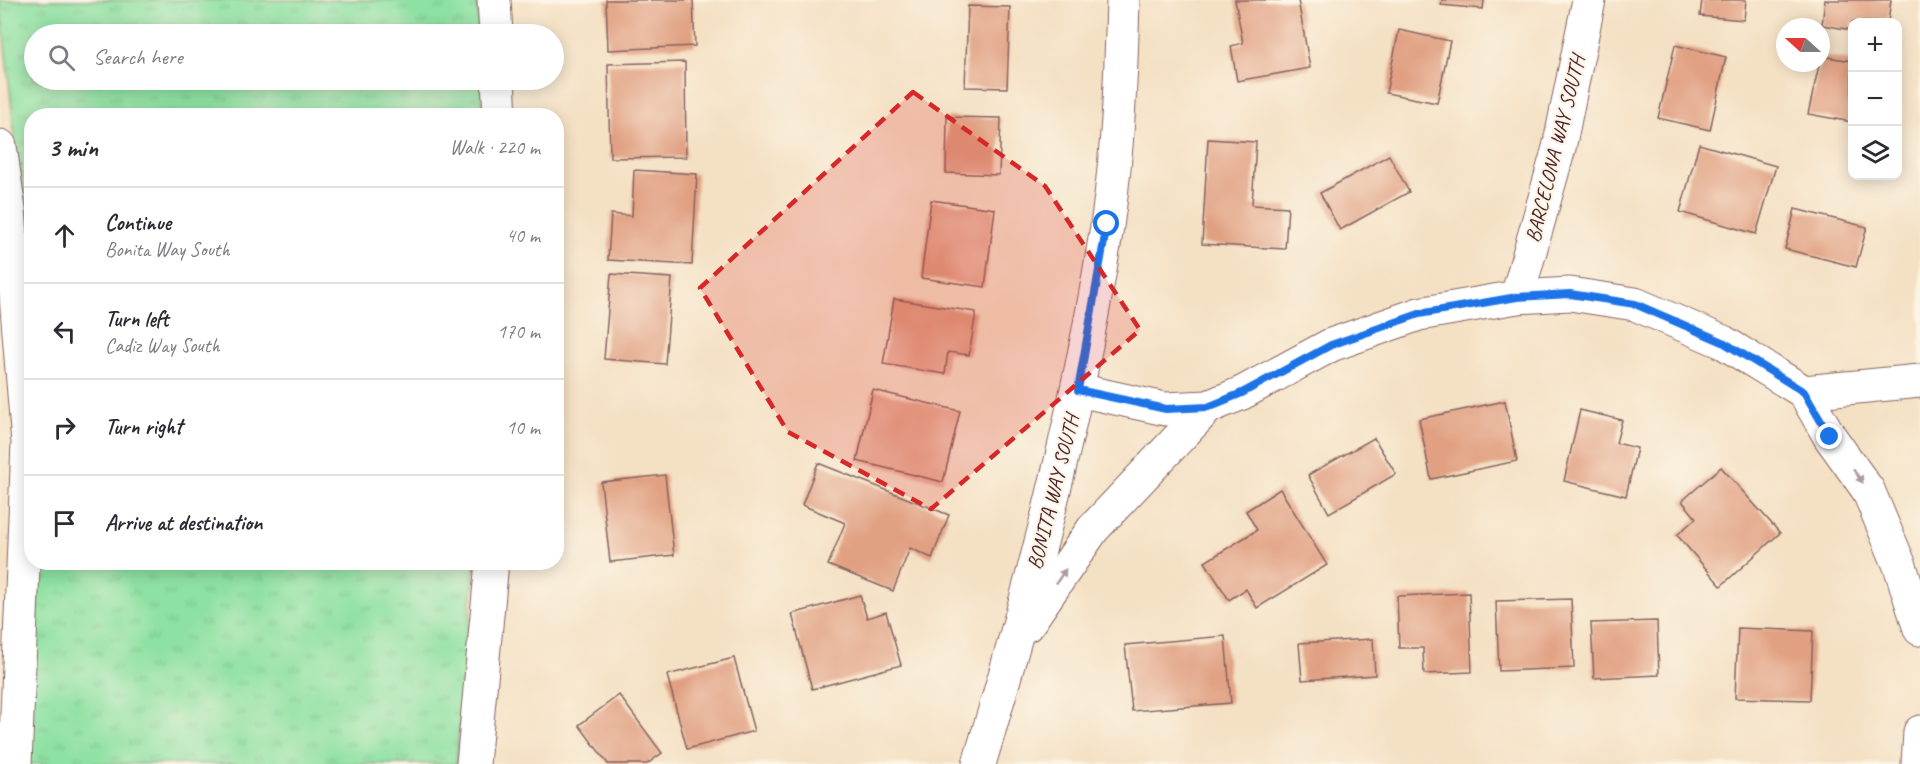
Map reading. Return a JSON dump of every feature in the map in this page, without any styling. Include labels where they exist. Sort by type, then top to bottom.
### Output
[{"type":"street","points":[[494,0],[495,24]]},
{"type":"street","name":"BONITA WAY SOUTH","points":[[980,764],[1016,642],[1078,390],[1107,224],[1121,69],[1123,0]]},
{"type":"street","name":"BARCELONA WAY SOUTH","points":[[1517,297],[1559,148],[1588,0]]},
{"type":"street","points":[[499,90],[500,108]]},
{"type":"street","points":[[0,146],[9,210],[24,394]]},
{"type":"street","points":[[1078,390],[1166,409],[1208,407],[1242,393],[1331,345],[1419,314],[1517,297],[1570,294],[1635,304],[1723,342],[1804,392],[1830,437],[1868,490],[1900,566],[1920,629]]},
{"type":"street","points":[[1804,392],[1920,381]]},
{"type":"street","points":[[1016,642],[1093,530],[1208,407]]},
{"type":"street","points":[[15,764],[24,542]]},
{"type":"street","points":[[473,764],[491,570]]},
{"type":"street","points":[[1918,764],[1920,732]]},
{"type":"highlighted area","points":[[913,92],[1045,186],[1140,330],[931,509],[788,432],[700,288]]},
{"type":"green space","points":[[0,0],[477,0],[478,24],[24,24],[24,90],[482,90],[483,108],[24,108],[24,219]]},
{"type":"green space","points":[[39,570],[474,570],[456,764],[29,764]]},
{"type":"building","points":[[606,0],[693,0],[695,46],[608,50]]},
{"type":"building","points":[[1235,0],[1298,0],[1310,68],[1237,81],[1231,46],[1243,43]]},
{"type":"building","points":[[1442,0],[1484,0],[1483,9],[1441,5]]},
{"type":"building","points":[[1702,0],[1746,0],[1744,20],[1700,16]]},
{"type":"building","points":[[1825,0],[1891,0],[1889,18],[1848,18],[1848,29],[1830,26],[1830,18],[1823,18]]},
{"type":"building","points":[[968,6],[1010,7],[1007,88],[965,87]]},
{"type":"building","points":[[1399,30],[1450,41],[1437,103],[1386,93]]},
{"type":"building","points":[[1675,45],[1726,57],[1710,130],[1658,118]]},
{"type":"building","points":[[1830,57],[1848,60],[1848,121],[1808,114],[1817,72],[1830,72]]},
{"type":"building","points":[[685,62],[686,157],[610,158],[608,64]]},
{"type":"building","points":[[947,117],[1001,118],[999,175],[946,173]]},
{"type":"building","points":[[1208,139],[1256,142],[1252,205],[1288,207],[1285,249],[1202,244]]},
{"type":"building","points":[[1699,144],[1776,166],[1756,234],[1680,212]]},
{"type":"building","points":[[1389,155],[1409,192],[1340,230],[1320,193]]},
{"type":"building","points":[[634,170],[697,174],[692,265],[608,260],[611,214],[632,216]]},
{"type":"building","points":[[931,200],[995,209],[985,287],[921,278]]},
{"type":"building","points":[[1795,209],[1867,227],[1856,267],[1785,249]]},
{"type":"building","points":[[611,274],[672,278],[665,364],[604,359]]},
{"type":"building","points":[[894,299],[976,312],[969,355],[948,352],[945,374],[883,364]]},
{"type":"building","points":[[873,390],[960,411],[943,482],[857,461]]},
{"type":"building","points":[[1505,401],[1517,461],[1431,479],[1419,419]]},
{"type":"building","points":[[1580,410],[1622,420],[1616,443],[1637,448],[1626,496],[1564,481]]},
{"type":"building","points":[[1374,438],[1396,474],[1329,513],[1308,475]]},
{"type":"building","points":[[818,463],[949,515],[932,558],[910,548],[893,591],[828,565],[845,523],[802,505]]},
{"type":"building","points":[[1721,467],[1780,533],[1721,586],[1677,535],[1696,518],[1682,501]]},
{"type":"building","points":[[665,475],[674,555],[610,562],[601,482]]},
{"type":"building","points":[[1280,489],[1327,565],[1257,608],[1246,589],[1229,600],[1205,562],[1257,530],[1246,511]]},
{"type":"building","points":[[1469,593],[1472,672],[1424,674],[1423,648],[1399,648],[1397,596]]},
{"type":"building","points":[[860,595],[867,618],[886,612],[901,665],[812,689],[792,614]]},
{"type":"building","points":[[1571,599],[1574,668],[1499,671],[1496,601]]},
{"type":"building","points":[[1657,621],[1659,675],[1594,678],[1591,623]]},
{"type":"building","points":[[1738,628],[1813,631],[1810,700],[1735,698]]},
{"type":"building","points":[[1225,636],[1231,703],[1132,711],[1125,645]]},
{"type":"building","points":[[1373,639],[1375,675],[1302,680],[1299,643]]},
{"type":"building","points":[[734,658],[754,731],[687,749],[667,675]]},
{"type":"building","points":[[619,695],[662,753],[647,764],[608,764],[579,725]]},
{"type":"route","points":[[1107,224],[1078,390],[1166,409],[1208,407],[1242,393],[1331,345],[1419,314],[1517,297],[1570,294],[1635,304],[1723,342],[1804,392],[1830,437]]}]
